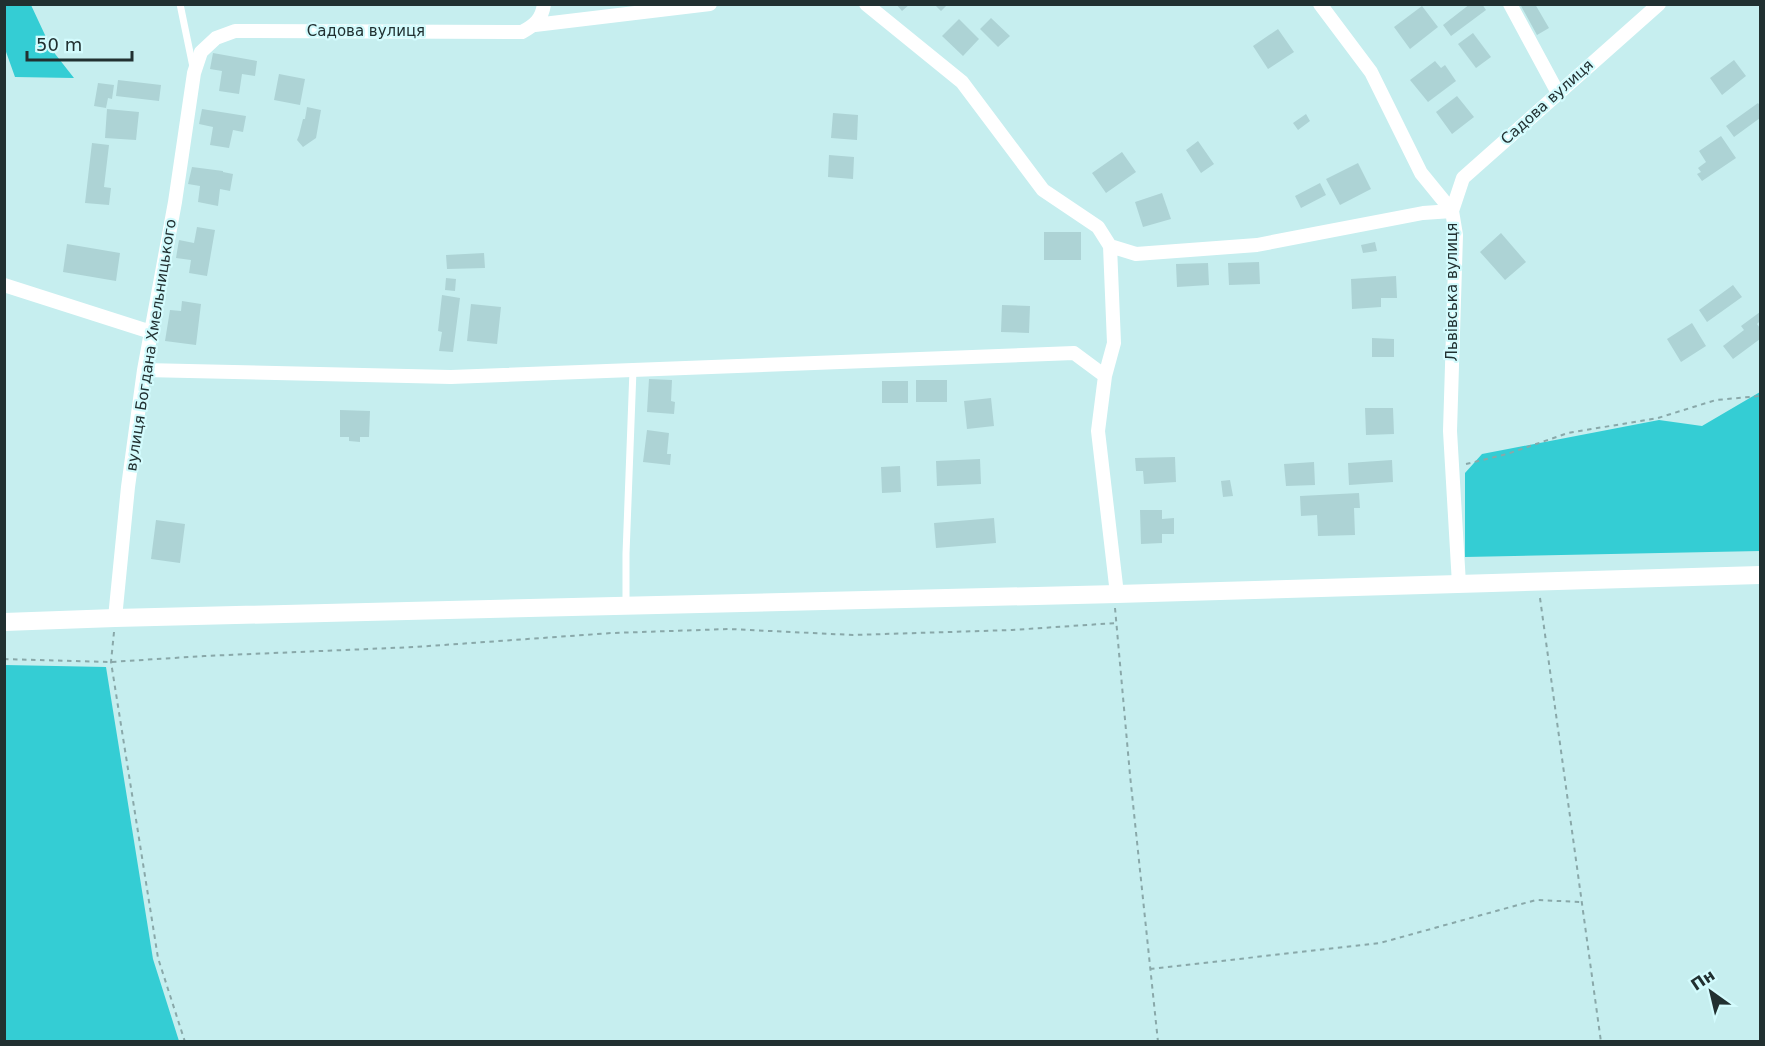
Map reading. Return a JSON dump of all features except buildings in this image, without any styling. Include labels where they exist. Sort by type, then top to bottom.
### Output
[{"type":"street","points":[[535,25],[543,14],[544,4]]},
{"type":"street","name":"Садова вулиця","points":[[194,73],[201,52],[216,38],[235,31],[522,32],[535,25],[710,4]]},
{"type":"street","points":[[866,4],[962,82],[1043,190],[1098,227],[1110,246],[1114,343],[1105,376],[1098,431],[1117,594]]},
{"type":"street","name":"Львівська вулиця","points":[[1320,4],[1371,72],[1421,173],[1452,212],[1456,235],[1450,431],[1459,584]]},
{"type":"street","points":[[1510,4],[1558,93]]},
{"type":"street","name":"Садова вулиця","points":[[1452,212],[1463,178],[1659,4]]},
{"type":"street","name":"вулиця Богдана Хмельницького","points":[[115,618],[128,487],[144,370],[175,202],[194,73]]},
{"type":"street","points":[[1110,246],[1136,254],[1257,245],[1423,213],[1452,212]]},
{"type":"street","points":[[4,285],[151,332]]},
{"type":"street","points":[[144,370],[451,377],[1074,353],[1105,376]]},
{"type":"street","points":[[4,622],[1761,575]]},
{"type":"lane","points":[[180,4],[194,73]]},
{"type":"lane","points":[[626,605],[633,370]]},
{"type":"path","points":[[1452,468],[1508,454],[1568,433],[1658,418],[1716,400],[1761,396]]},
{"type":"path","points":[[1540,582],[1539,595],[1601,1041]]},
{"type":"path","points":[[1117,594],[1115,610],[1121,684],[1158,1041]]},
{"type":"path","points":[[115,618],[111,662],[158,958],[185,1041]]},
{"type":"path","points":[[4,659],[111,662],[215,655],[415,647],[612,633],[729,629],[853,635],[1012,630],[1116,623]]},
{"type":"path","points":[[1150,969],[1380,943],[1536,900],[1582,902]]},
{"type":"shaded area","points":[[5,4],[31,5],[52,50],[74,78],[15,77],[5,49]]},
{"type":"shaded area","points":[[1760,392],[1760,551],[1465,557],[1465,473],[1482,454],[1659,420],[1702,426]]},
{"type":"shaded area","points":[[5,665],[106,667],[153,959],[179,1041],[5,1041]]}]
